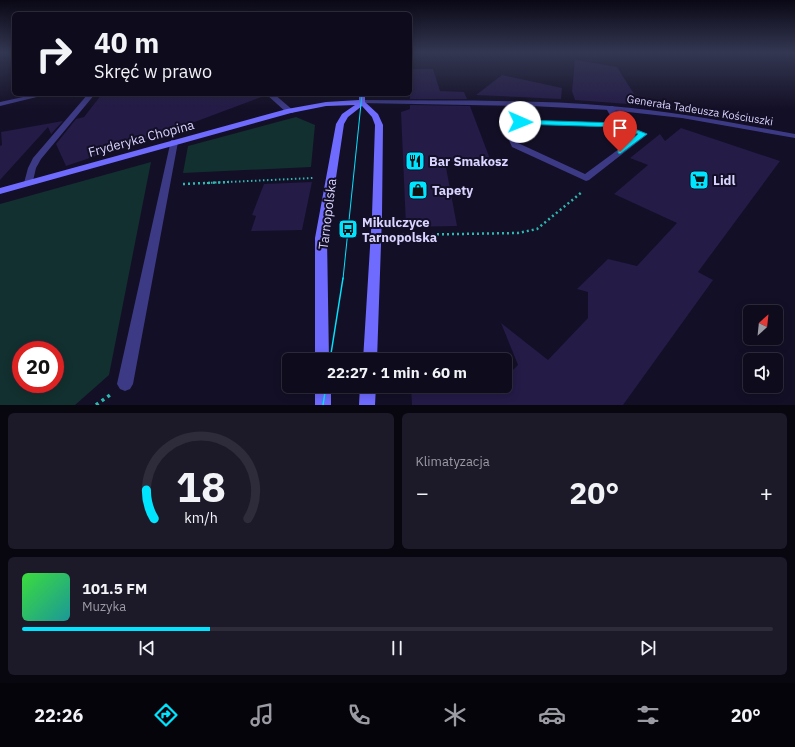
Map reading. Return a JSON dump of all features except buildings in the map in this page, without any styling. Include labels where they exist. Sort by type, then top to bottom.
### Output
[{"type":"main road","name":"Fryderyka Chopina","points":[[0,191],[290,111],[362,98]]},
{"type":"main road","name":"Tarnopolska","points":[[322,353],[321,238],[324,215],[340,124],[345,116],[362,98]]},
{"type":"main road","points":[[362,98],[375,116],[379,125],[377,215],[370,353]]},
{"type":"main road","points":[[323,393],[323,405]]},
{"type":"main road","points":[[367,405],[368,393]]},
{"type":"street","points":[[0,104],[37,96]]},
{"type":"street","points":[[29,183],[32,168],[37,158],[90,96]]},
{"type":"street","points":[[272,96],[290,111]]},
{"type":"street","name":"Generała Tadeusza Kościuszki","points":[[362,98],[610,108],[682,116],[795,136]]},
{"type":"street","points":[[610,108],[619,125]]},
{"type":"street","points":[[505,122],[619,125],[644,134],[586,178],[514,145],[505,122]]},
{"type":"street","points":[[125,384],[174,142]]},
{"type":"path","points":[[166,184],[318,178]]},
{"type":"path","points":[[397,235],[518,233],[537,229],[582,193],[586,178]]},
{"type":"green space","points":[[296,117],[315,125],[311,167],[183,173],[188,146]]},
{"type":"green space","points":[[151,162],[109,375],[75,405],[0,405],[0,204]]},
{"type":"tram line","points":[[343,279],[362,96]]},
{"type":"tram line","points":[[331,353],[343,278]]},
{"type":"tram line","points":[[323,405],[325,393]]},
{"type":"place","name":"Bar Smakosz","points":[[415,161]]},
{"type":"place","name":"Lidl","points":[[699,180]]},
{"type":"place","name":"Tapety","points":[[418,190]]},
{"type":"place","name":"Mikulczyce Tarnopolska","points":[[348,229]]},
{"type":"route","points":[[520,122],[619,125],[644,134],[620,152]]}]
